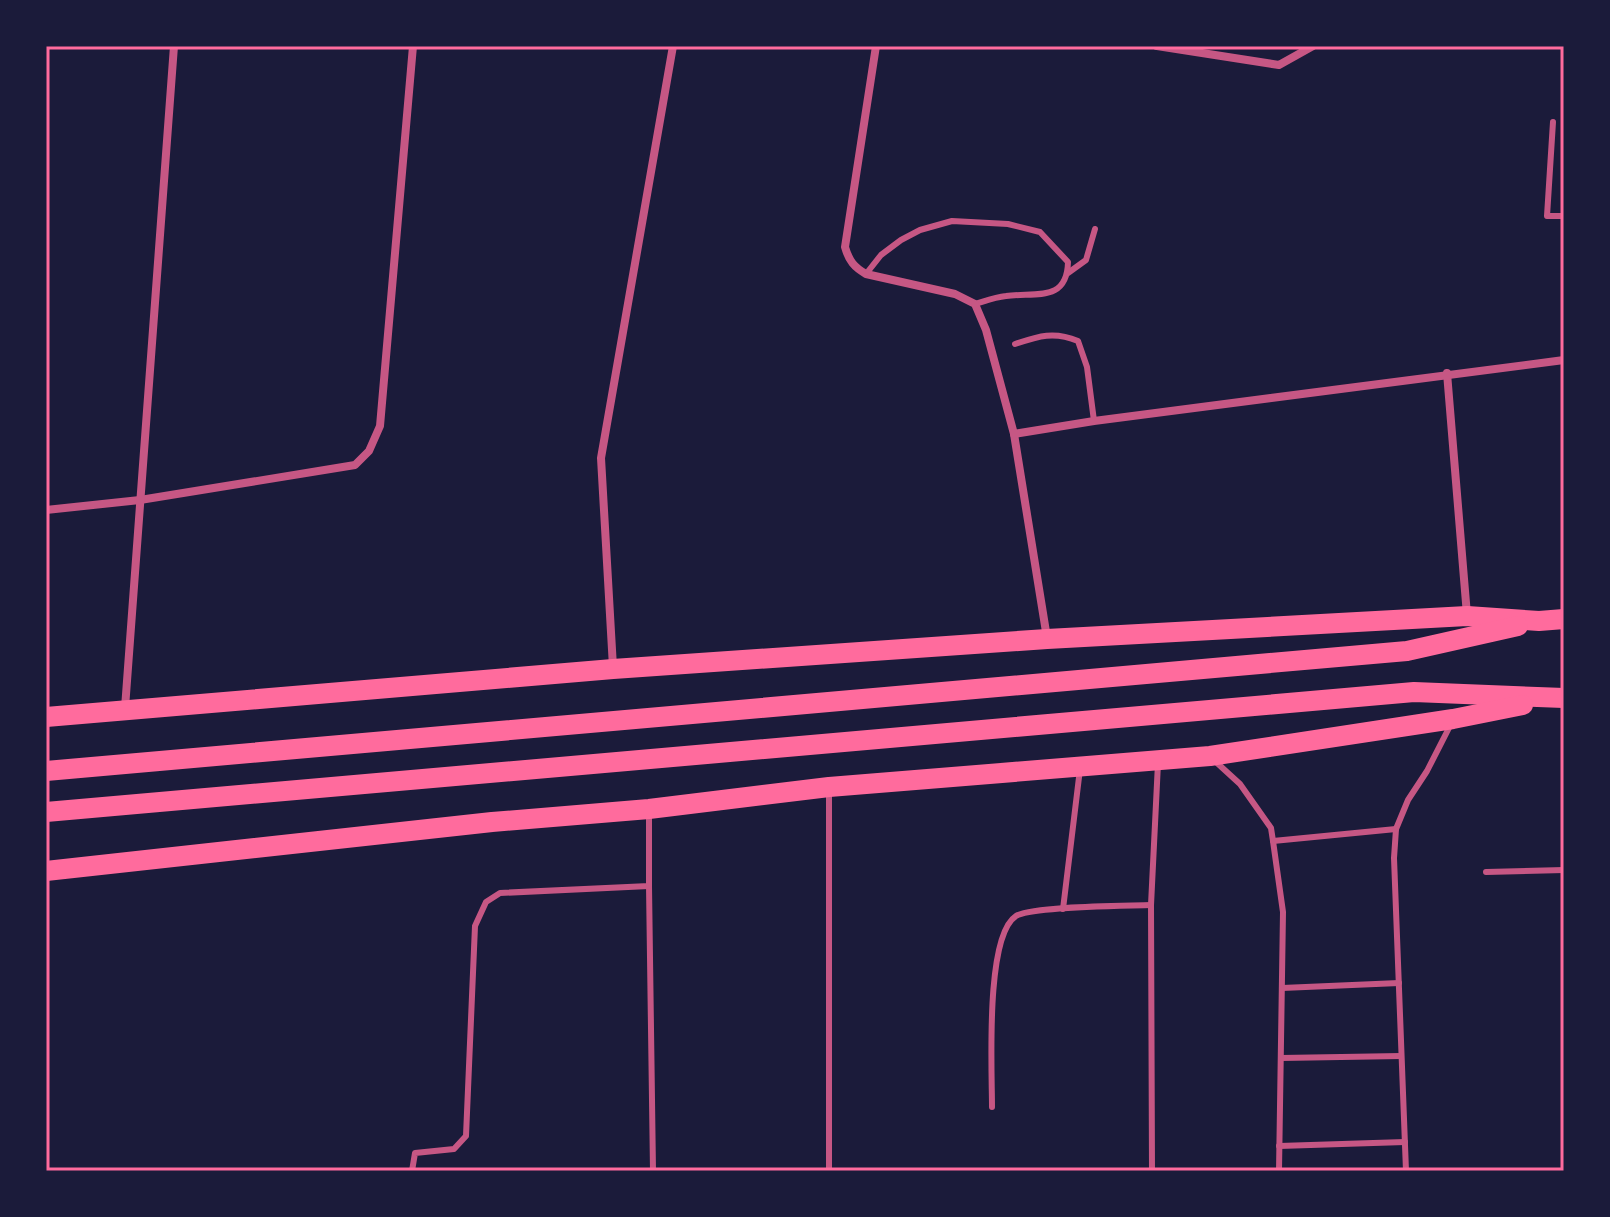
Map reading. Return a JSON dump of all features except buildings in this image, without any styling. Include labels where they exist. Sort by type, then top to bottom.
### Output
[{"type":"main road","points":[[46,717],[613,669],[1047,639],[1467,616],[1539,621]]},
{"type":"main road","points":[[46,771],[1407,651],[1539,621],[1564,619]]},
{"type":"main road","points":[[46,812],[1414,692],[1559,698]]},
{"type":"main road","points":[[46,871],[492,822],[649,809],[829,787],[1210,756],[1453,719],[1559,698]]},
{"type":"street","points":[[125,709],[174,46]]},
{"type":"street","points":[[46,510],[140,500],[355,465],[376,439],[380,426],[413,46]]},
{"type":"street","points":[[613,669],[601,458],[673,46]]},
{"type":"street","points":[[876,46],[845,247],[849,260],[856,269],[866,274],[955,294],[975,304],[986,330],[1014,434],[1047,639]]},
{"type":"street","points":[[1157,46],[1279,65],[1313,46]]},
{"type":"street","points":[[1014,434],[1447,373],[1564,360]]},
{"type":"street","points":[[1447,373],[1467,616]]},
{"type":"lane","points":[[1553,122],[1547,216],[1564,216]]},
{"type":"lane","points":[[866,274],[881,255],[901,240],[920,230],[952,221],[1008,224],[1040,232],[1068,262],[1068,273]]},
{"type":"lane","points":[[975,304],[1006,296],[1042,296],[1058,289],[1068,273],[1086,260],[1095,229]]},
{"type":"lane","points":[[1015,344],[1047,333],[1078,341],[1087,367],[1094,421]]},
{"type":"lane","points":[[1406,1171],[1394,858],[1396,829],[1408,800],[1427,771],[1453,719]]},
{"type":"lane","points":[[1210,756],[1240,784],[1271,828],[1283,912],[1279,1171]]},
{"type":"lane","points":[[1152,1171],[1151,905],[1158,760]]},
{"type":"lane","points":[[1063,909],[1081,767]]},
{"type":"lane","points":[[829,787],[829,1171]]},
{"type":"lane","points":[[649,809],[653,1171]]},
{"type":"lane","points":[[1273,841],[1396,829]]},
{"type":"lane","points":[[1486,872],[1564,870]]},
{"type":"lane","points":[[412,1171],[415,1153],[454,1149],[466,1136],[475,926],[486,902],[500,893],[649,886]]},
{"type":"lane","points":[[992,1107],[992,1000],[1000,942],[1007,926],[1018,915],[1063,909],[1151,905]]},
{"type":"lane","points":[[1282,988],[1399,983]]},
{"type":"lane","points":[[1281,1058],[1401,1056]]},
{"type":"lane","points":[[1279,1146],[1405,1142]]}]
